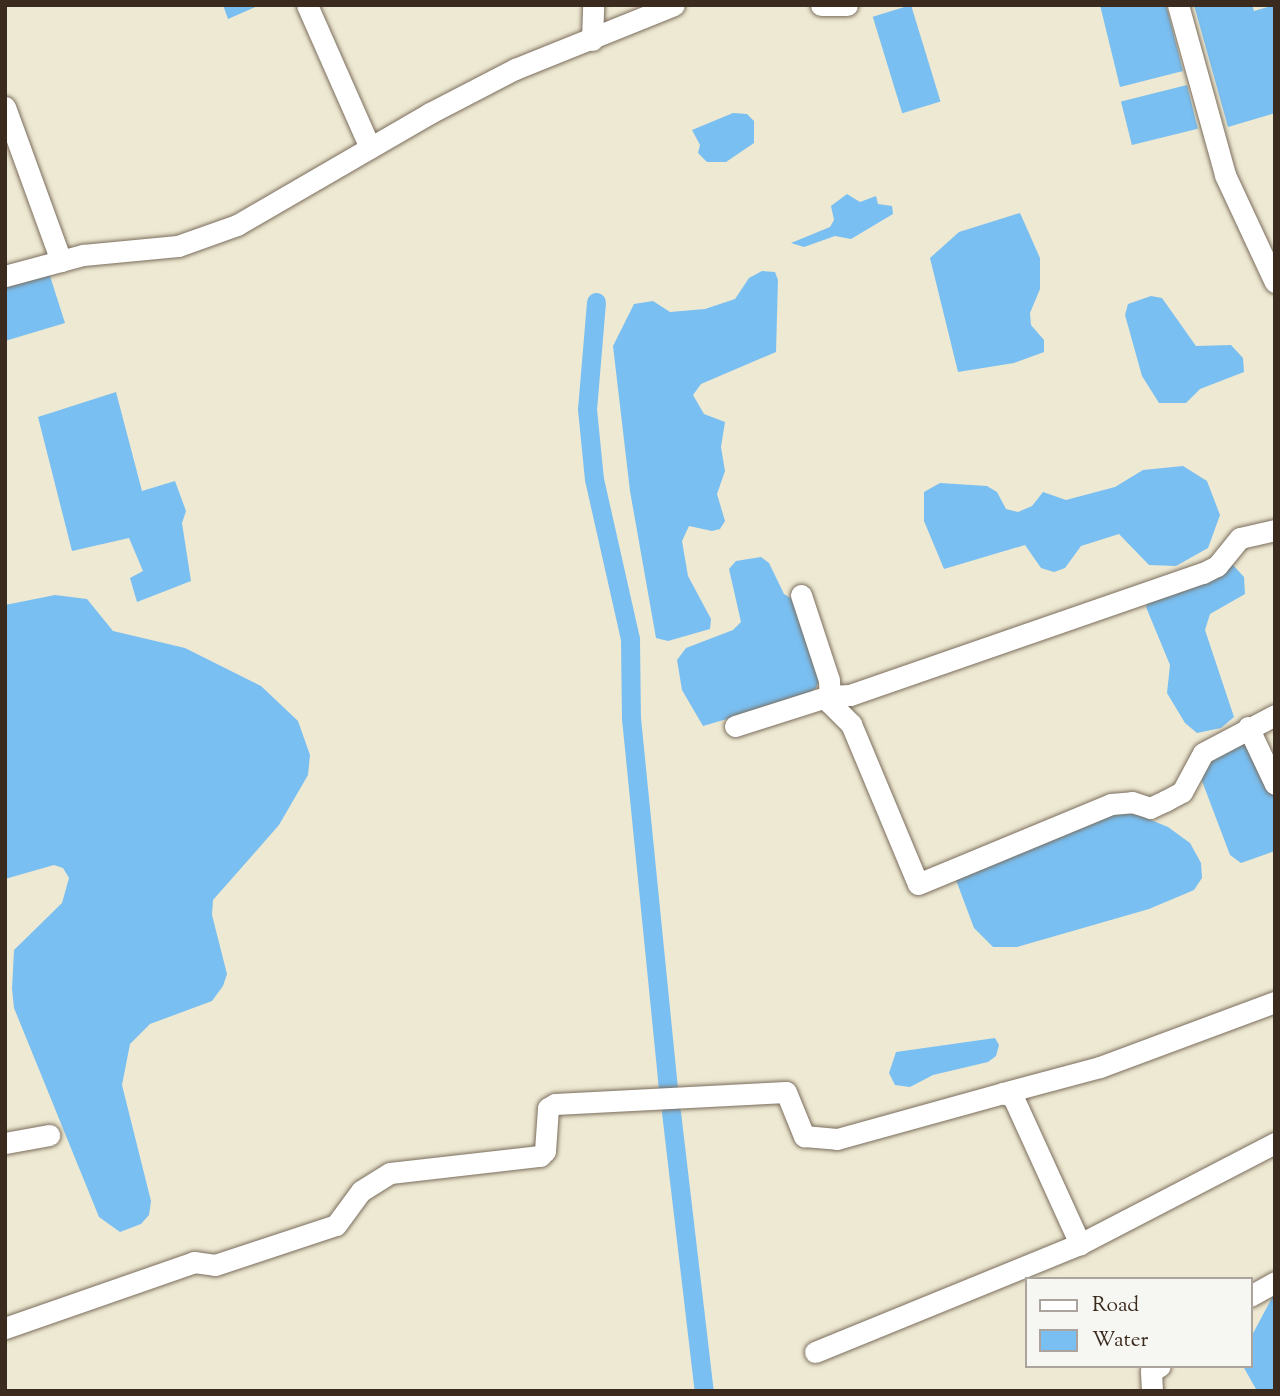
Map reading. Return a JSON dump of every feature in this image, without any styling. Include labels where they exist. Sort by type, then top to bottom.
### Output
[{"type":"street","points":[[307,5],[370,148]]},
{"type":"street","points":[[592,40],[593,5]]},
{"type":"street","points":[[5,276],[61,261],[178,246],[202,238],[297,194],[370,148],[514,69],[674,5]]},
{"type":"street","points":[[821,5],[846,5]]},
{"type":"street","points":[[1178,5],[1225,175],[1275,282]]},
{"type":"street","points":[[5,107],[61,261]]},
{"type":"street","points":[[735,726],[829,696],[850,695],[1203,573],[1217,566],[1240,538],[1275,530]]},
{"type":"street","points":[[801,595],[826,669],[832,707],[851,724],[918,884],[1111,804],[1132,802],[1150,808],[1165,802],[1182,792],[1203,753],[1275,715]]},
{"type":"street","points":[[1248,727],[1275,784]]},
{"type":"street","points":[[5,1328],[194,1262],[215,1265],[336,1225],[361,1191],[390,1173],[540,1156],[545,1151],[548,1108],[555,1104],[786,1092],[804,1136],[837,1139],[1100,1067],[1275,1002]]},
{"type":"street","points":[[1003,1093],[1013,1097],[1080,1244]]},
{"type":"street","points":[[5,1143],[49,1135]]},
{"type":"street","points":[[815,1352],[1080,1244],[1275,1143]]},
{"type":"street","points":[[1252,1295],[1275,1282]]},
{"type":"street","points":[[1152,1391],[1151,1371],[1156,1368]]},
{"type":"water","points":[[223,5],[260,5],[228,19]]},
{"type":"water","points":[[911,5],[941,102],[902,113],[873,17]]},
{"type":"water","points":[[1100,5],[1166,5],[1183,71],[1120,87]]},
{"type":"water","points":[[1194,5],[1252,5],[1254,11],[1275,5],[1275,113],[1228,127]]},
{"type":"water","points":[[1187,85],[1198,129],[1132,145],[1121,101]]},
{"type":"water","points":[[733,113],[747,114],[754,121],[754,143],[726,162],[707,162],[698,153],[700,145],[692,130]]},
{"type":"water","points":[[847,194],[860,202],[876,196],[878,204],[892,206],[893,214],[851,239],[835,236],[804,247],[791,243],[830,227],[834,220],[831,206]]},
{"type":"water","points":[[1020,213],[1040,258],[1040,289],[1030,313],[1031,325],[1044,340],[1044,352],[1014,363],[958,372],[930,258],[959,232]]},
{"type":"water","points":[[762,271],[775,272],[778,280],[776,352],[701,384],[693,395],[704,414],[725,422],[721,447],[725,471],[717,494],[725,521],[720,529],[712,531],[689,526],[682,541],[688,576],[711,619],[710,629],[668,641],[656,638],[630,491],[613,346],[634,304],[653,301],[670,312],[705,309],[735,299],[749,278]]},
{"type":"water","points":[[49,273],[65,323],[5,341],[5,285]]},
{"type":"water","points":[[1151,296],[1162,298],[1196,346],[1231,345],[1243,358],[1244,372],[1200,389],[1186,403],[1159,403],[1142,376],[1125,315],[1128,304]]},
{"type":"water","points":[[116,392],[142,491],[175,481],[186,511],[182,523],[191,581],[137,602],[130,578],[143,571],[129,538],[72,551],[38,417]]},
{"type":"water","points":[[1183,466],[1207,481],[1220,515],[1208,548],[1176,566],[1149,565],[1119,534],[1081,546],[1065,568],[1054,572],[1041,568],[1025,545],[944,569],[924,521],[924,492],[940,483],[987,486],[997,492],[1006,509],[1018,512],[1032,506],[1043,492],[1066,500],[1115,487],[1143,470]]},
{"type":"water","points":[[761,557],[769,563],[784,594],[794,600],[820,678],[816,688],[803,697],[703,726],[682,690],[677,660],[686,648],[733,630],[741,622],[729,569],[736,561]]},
{"type":"water","points":[[1232,564],[1244,577],[1245,594],[1210,614],[1205,630],[1234,717],[1221,728],[1197,733],[1185,723],[1167,693],[1170,665],[1146,607],[1149,600]]},
{"type":"water","points":[[55,595],[87,599],[113,631],[185,648],[261,686],[298,721],[310,755],[308,775],[279,825],[213,900],[212,915],[227,974],[223,986],[212,1001],[150,1024],[130,1044],[122,1085],[151,1201],[149,1215],[141,1224],[120,1232],[99,1217],[14,1008],[12,989],[14,950],[62,903],[69,878],[63,868],[54,865],[5,879],[5,605]]},
{"type":"water","points":[[1246,742],[1275,796],[1275,851],[1241,863],[1230,855],[1202,781],[1206,766],[1222,749]]},
{"type":"water","points":[[1124,809],[1168,827],[1190,843],[1201,863],[1202,878],[1194,890],[1149,909],[1017,947],[993,947],[974,928],[956,880]]},
{"type":"water","points":[[995,1038],[999,1045],[996,1056],[988,1062],[933,1075],[910,1087],[895,1085],[889,1073],[896,1052]]},
{"type":"water","points":[[1275,1292],[1275,1391],[1257,1391],[1244,1368],[1252,1368],[1252,1335]]},
{"type":"waterway","points":[[596,302],[587,409],[594,479],[630,639],[631,718],[668,1091]]},
{"type":"waterway","points":[[671,1112],[704,1391]]}]
